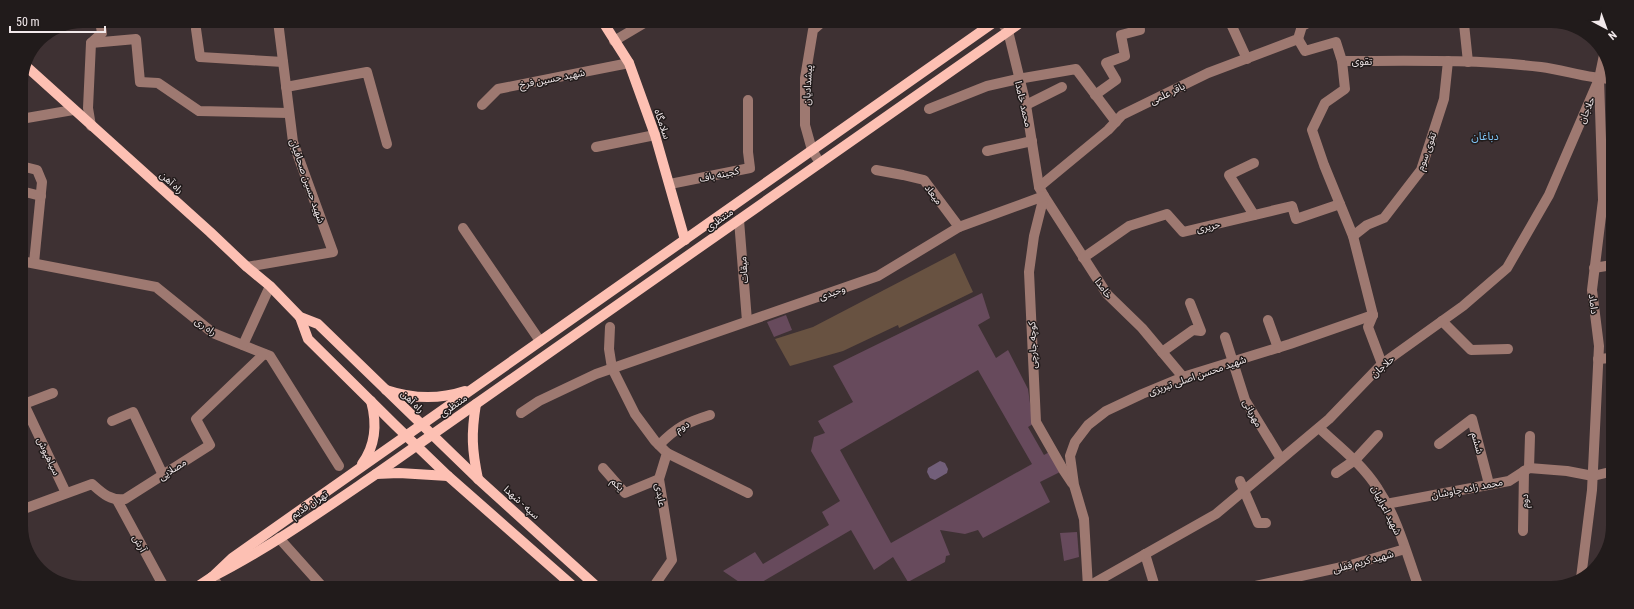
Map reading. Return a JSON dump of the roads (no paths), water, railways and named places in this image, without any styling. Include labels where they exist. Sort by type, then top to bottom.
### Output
[{"type":"main road","name":"سلامگاه","points":[[606,28],[629,62],[655,135],[685,240]]},
{"type":"main road","name":"منتظری","points":[[406,435],[986,28]]},
{"type":"main road","name":"منتظری","points":[[416,446],[740,220],[1004,28]]},
{"type":"main road","name":"راه آهن","points":[[30,70],[210,232],[247,268],[270,286],[300,317],[308,339],[416,446]]},
{"type":"main road","name":"راه آهن","points":[[300,317],[318,324],[384,390],[432,435]]},
{"type":"main road","points":[[384,390],[402,395],[428,398],[457,394],[474,388]]},
{"type":"main road","points":[[358,469],[365,459],[374,437],[375,425],[371,401]]},
{"type":"main road","points":[[476,404],[472,430],[473,455],[478,479]]},
{"type":"main road","name":"تهران قدیم","points":[[215,581],[232,558],[406,435]]},
{"type":"main road","name":"سپه - شهدا","points":[[432,435],[590,581]]},
{"type":"main road","points":[[416,446],[567,581]]},
{"type":"main road","name":"تهران قدیم","points":[[215,581],[236,564],[279,538],[416,446]]},
{"type":"main road","points":[[376,474],[399,473],[448,476]]},
{"type":"street","points":[[91,126],[88,108],[91,43],[102,33],[101,28]]},
{"type":"street","name":"شهید حسین صحافیان","points":[[247,268],[334,252],[293,142],[279,28]]},
{"type":"street","points":[[614,41],[636,28]]},
{"type":"street","name":"پیشدادیان","points":[[815,28],[813,30],[805,78],[806,125],[812,150],[820,163]]},
{"type":"street","name":"محمد خامدا","points":[[1005,28],[1026,104],[1042,192]]},
{"type":"street","points":[[1095,94],[1116,80],[1106,63],[1126,56],[1121,35],[1140,30],[1140,28]]},
{"type":"street","points":[[1233,28],[1247,59]]},
{"type":"street","points":[[1298,39],[1301,28]]},
{"type":"street","points":[[1464,28],[1468,62]]},
{"type":"street","points":[[196,29],[200,57],[283,62]]},
{"type":"street","points":[[91,43],[136,39],[140,82],[158,83],[199,111],[289,113]]},
{"type":"street","name":"باقر علمی","points":[[1042,192],[1122,115],[1201,77],[1298,39]]},
{"type":"street","name":"تقوی","points":[[1298,39],[1305,50],[1336,42],[1342,61],[1448,61],[1541,67],[1599,79]]},
{"type":"street","points":[[1342,61],[1345,89],[1325,103],[1312,130],[1324,165],[1353,236],[1373,315],[1368,328],[1382,364]]},
{"type":"street","name":"تقوی سوم","points":[[1353,236],[1367,225],[1384,218],[1420,170],[1444,99],[1448,61]]},
{"type":"street","name":"شهید حسین فرخ","points":[[482,105],[498,89],[629,62]]},
{"type":"street","name":"داماد","points":[[1602,63],[1599,79],[1606,175]]},
{"type":"street","points":[[929,109],[988,86],[1076,69],[1116,122]]},
{"type":"street","points":[[286,87],[367,72],[387,144]]},
{"type":"street","points":[[1599,79],[1606,79]]},
{"type":"street","name":"حلاجان","points":[[1098,581],[1216,514],[1319,428],[1382,364],[1463,306],[1507,268],[1549,195],[1599,79]]},
{"type":"street","points":[[1026,104],[1062,87]]},
{"type":"street","name":"کجینه باف","points":[[670,184],[750,168],[748,152],[748,100]]},
{"type":"street","points":[[28,118],[73,110]]},
{"type":"street","points":[[596,147],[655,135]]},
{"type":"street","points":[[987,151],[1032,141]]},
{"type":"street","points":[[1254,163],[1229,175],[1254,215]]},
{"type":"street","points":[[28,168],[37,170],[42,182],[34,263]]},
{"type":"street","name":"میعاد","points":[[876,170],[924,180],[959,227]]},
{"type":"street","name":"وحیدی","points":[[521,413],[561,390],[612,368],[878,276],[959,227],[1042,192]]},
{"type":"street","name":"خامدا","points":[[1042,192],[1107,294],[1142,328],[1183,377]]},
{"type":"street","name":"کوچه جارچی","points":[[1042,192],[1029,272],[1036,422],[1064,471],[1074,485]]},
{"type":"street","name":"داماد","points":[[1582,571],[1593,476],[1599,346],[1592,290],[1603,200],[1606,192]]},
{"type":"street","points":[[28,193],[41,196]]},
{"type":"street","name":"حریری","points":[[1083,258],[1129,226],[1167,214],[1183,232],[1292,206],[1296,219],[1340,204]]},
{"type":"street","name":"میقات","points":[[740,220],[747,321]]},
{"type":"street","points":[[463,228],[540,341]]},
{"type":"street","name":"راه ری","points":[[28,262],[156,287],[213,333],[270,356],[339,466]]},
{"type":"street","points":[[1594,268],[1606,266]]},
{"type":"street","points":[[243,345],[270,286]]},
{"type":"street","points":[[1162,352],[1193,330],[1201,331],[1190,303]]},
{"type":"street","name":"شهید محسن اصلی تبریزی","points":[[1074,485],[1070,456],[1075,442],[1088,425],[1106,410],[1183,377],[1278,348],[1373,315]]},
{"type":"street","points":[[1268,320],[1278,348]]},
{"type":"street","points":[[1442,321],[1471,350],[1508,349]]},
{"type":"street","points":[[610,327],[609,349],[612,368],[635,414],[658,445],[667,454],[748,493]]},
{"type":"street","name":"مهربانی","points":[[1225,337],[1246,400],[1281,459]]},
{"type":"street","name":"مصلایی","points":[[117,500],[125,499],[210,445],[196,419],[264,354]]},
{"type":"street","points":[[1598,359],[1606,358]]},
{"type":"street","points":[[28,399],[53,393]]},
{"type":"street","points":[[112,421],[133,412],[163,475]]},
{"type":"street","name":"سیاهپوش","points":[[28,414],[66,493]]},
{"type":"street","name":"دوم","points":[[658,445],[673,430],[688,422],[710,415]]},
{"type":"street","name":"ششم","points":[[1439,444],[1472,419],[1489,484]]},
{"type":"street","name":"شهید اعرابیان","points":[[1319,428],[1355,460],[1379,489],[1396,524],[1416,581]]},
{"type":"street","points":[[1336,473],[1355,460],[1378,435]]},
{"type":"street","name":"دوم","points":[[1523,531],[1530,436]]},
{"type":"street","name":"عابدی","points":[[657,581],[672,560],[658,479],[667,454]]},
{"type":"street","name":"یکم","points":[[603,468],[625,493],[658,479]]},
{"type":"street","points":[[1527,470],[1567,471],[1593,476],[1606,473]]},
{"type":"street","name":"محمد زاده چاوشان","points":[[1386,504],[1509,480],[1527,470]]},
{"type":"street","points":[[1240,481],[1258,523],[1266,523]]},
{"type":"street","points":[[28,507],[92,484],[104,496],[117,500]]},
{"type":"street","points":[[1074,485],[1084,519],[1088,581]]},
{"type":"street","name":"آرش","points":[[117,500],[161,581]]},
{"type":"street","points":[[279,538],[317,581]]},
{"type":"street","name":"شهید کریم قفلی","points":[[1280,581],[1351,566],[1405,549]]},
{"type":"street","points":[[1145,554],[1153,581]]},
{"type":"district","name":"دباغان","points":[[1485,136]]}]
